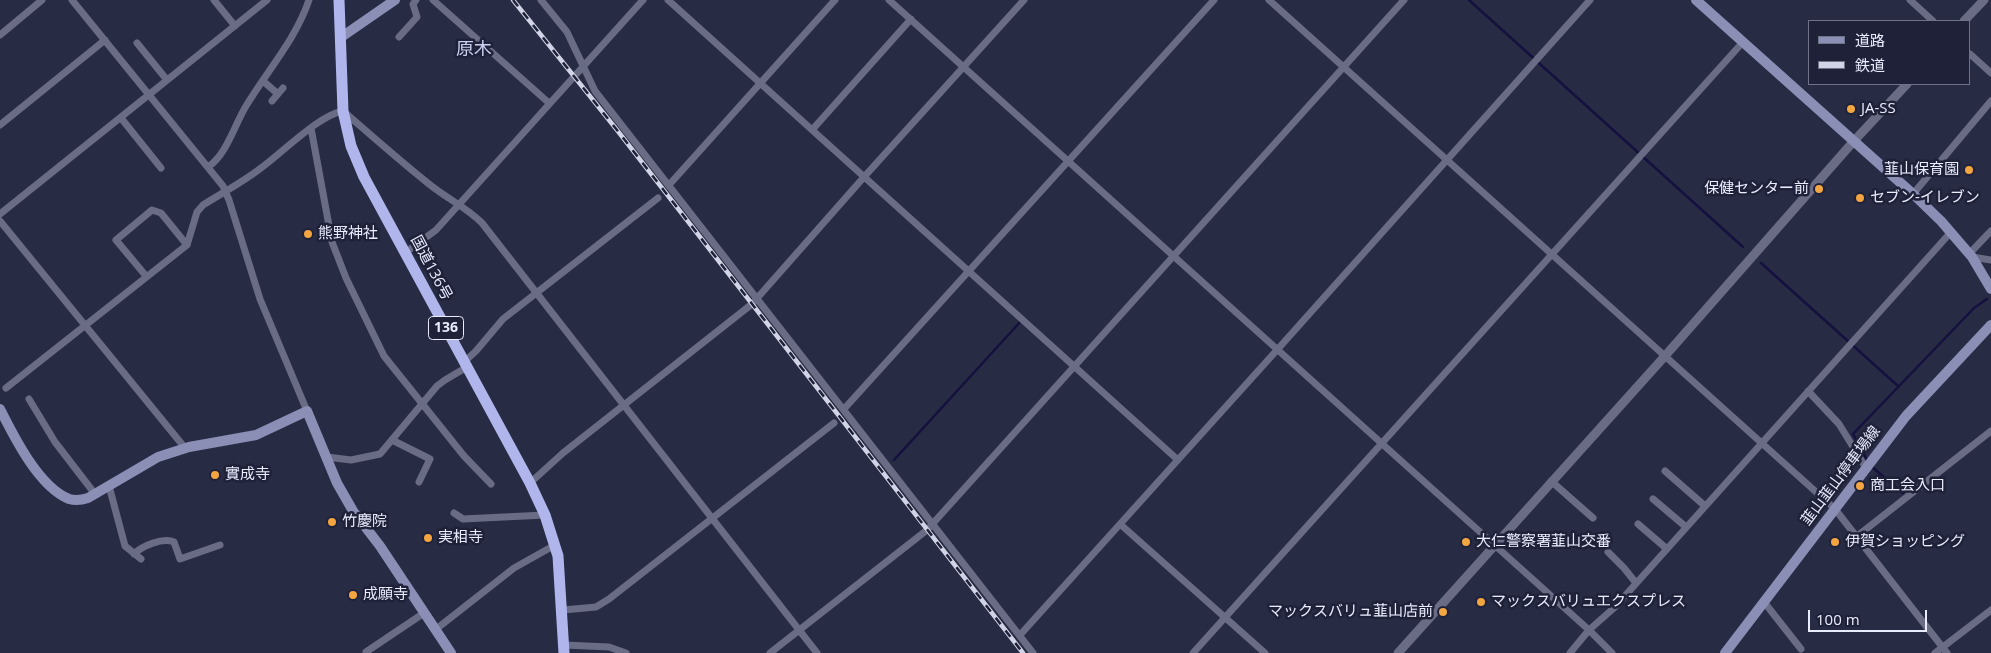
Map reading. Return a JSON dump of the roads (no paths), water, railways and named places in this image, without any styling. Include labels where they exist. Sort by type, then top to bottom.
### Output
[{"type":"highway","name":"国道136号","points":[[339,0],[343,111],[348,136],[357,162],[530,483],[545,515],[560,565],[564,649]]},
{"type":"main road","points":[[340,38],[395,0]]},
{"type":"main road","points":[[1696,0],[1913,194],[1951,232],[1971,256],[1991,289]]},
{"type":"main road","name":"韮山韮山停車場線","points":[[1725,653],[1906,416],[1991,325]]},
{"type":"main road","points":[[0,409],[27,456],[49,484],[63,495],[76,500],[88,498],[158,457],[185,448],[256,435],[307,412],[337,482],[353,511],[379,545],[450,653]]},
{"type":"street","points":[[0,35],[42,0]]},
{"type":"street","points":[[72,0],[225,190],[260,299],[307,412]]},
{"type":"street","points":[[214,0],[235,26]]},
{"type":"street","points":[[0,214],[267,0]]},
{"type":"street","points":[[208,167],[219,157],[246,107],[299,24],[310,0]]},
{"type":"street","points":[[399,38],[417,18],[413,4],[416,0]]},
{"type":"street","points":[[433,0],[549,103]]},
{"type":"street","points":[[542,0],[566,32],[595,91],[1033,653]]},
{"type":"street","points":[[405,253],[431,235],[643,0]]},
{"type":"street","points":[[668,0],[1178,460]]},
{"type":"street","points":[[669,185],[835,0]]},
{"type":"street","points":[[889,0],[1494,544],[1612,653]]},
{"type":"street","points":[[530,483],[563,453],[757,298],[1024,0]]},
{"type":"street","points":[[844,409],[1214,0]]},
{"type":"street","points":[[1269,0],[1835,510],[1945,650]]},
{"type":"street","points":[[770,653],[921,536],[933,524],[1404,0]]},
{"type":"street","points":[[1020,635],[1590,0]]},
{"type":"street","points":[[1910,0],[1932,20]]},
{"type":"street","points":[[1965,20],[1984,0]]},
{"type":"street","points":[[812,130],[911,19]]},
{"type":"street","points":[[0,125],[104,40]]},
{"type":"street","points":[[1193,653],[1743,42]]},
{"type":"street","points":[[137,43],[168,80]]},
{"type":"street","points":[[1971,55],[1991,73]]},
{"type":"street","points":[[263,81],[281,91],[272,101]]},
{"type":"street","points":[[1398,653],[1665,356],[1853,142],[1906,85]]},
{"type":"street","points":[[1913,194],[1991,101]]},
{"type":"street","points":[[6,388],[186,245],[190,238],[197,212],[225,190],[262,168],[311,128],[334,114],[343,111],[429,184],[465,208],[482,223],[817,653]]},
{"type":"street","points":[[121,118],[161,168]]},
{"type":"street","points":[[311,128],[335,252],[384,356],[464,456],[491,484]]},
{"type":"street","points":[[327,457],[347,460],[376,455],[383,451],[422,404],[445,380],[466,365],[503,319],[658,198]]},
{"type":"street","points":[[146,276],[116,240],[152,210],[161,213],[186,245]]},
{"type":"street","points":[[0,220],[185,448]]},
{"type":"street","points":[[1991,231],[1971,256],[1991,260]]},
{"type":"street","points":[[1570,653],[1589,630],[1615,607],[1636,584],[1951,232]]},
{"type":"street","points":[[1808,390],[1839,424],[1866,468]]},
{"type":"street","points":[[29,399],[55,442],[91,486],[95,494]]},
{"type":"street","points":[[563,610],[590,608],[602,604],[834,423]]},
{"type":"street","points":[[1856,537],[1991,431]]},
{"type":"street","points":[[392,440],[430,459],[419,482]]},
{"type":"street","points":[[1665,471],[1705,506]]},
{"type":"street","points":[[1551,481],[1593,518]]},
{"type":"street","points":[[109,486],[124,543],[141,559]]},
{"type":"street","points":[[1652,499],[1686,527]]},
{"type":"street","points":[[454,513],[463,519],[545,515]]},
{"type":"street","points":[[1120,524],[1265,653]]},
{"type":"street","points":[[1638,524],[1667,549]]},
{"type":"street","points":[[134,554],[139,549],[167,540],[174,542],[180,559],[220,545]]},
{"type":"street","points":[[435,630],[514,568],[555,544]]},
{"type":"street","points":[[1608,552],[1624,568],[1636,584]]},
{"type":"street","points":[[1764,602],[1801,649]]},
{"type":"street","points":[[1935,653],[1945,650],[1991,610]]},
{"type":"street","points":[[366,652],[424,613]]},
{"type":"street","points":[[564,649],[609,647],[626,653]]},
{"type":"waterway","points":[[1469,0],[1743,247]]},
{"type":"waterway","points":[[1761,263],[1898,386]]},
{"type":"waterway","points":[[1867,460],[1853,434],[1974,308],[1987,299]]},
{"type":"waterway","points":[[894,460],[1021,321]]},
{"type":"waterway","points":[[1872,467],[1903,493]]},
{"type":"railway","points":[[513,0],[617,130],[1023,653]]},
{"type":"place","name":"JA-SS","points":[[1851,109]]},
{"type":"place","name":"韮山保育園","points":[[1969,170]]},
{"type":"place","name":"保健センター前","points":[[1819,189]]},
{"type":"place","name":"セブン-イレブン","points":[[1860,198]]},
{"type":"place","name":"熊野神社","points":[[308,234]]},
{"type":"place","name":"實成寺","points":[[215,475]]},
{"type":"place","name":"商工会入口","points":[[1860,486]]},
{"type":"place","name":"竹慶院","points":[[332,522]]},
{"type":"place","name":"実相寺","points":[[428,538]]},
{"type":"place","name":"大仁警察署韮山交番","points":[[1466,542]]},
{"type":"place","name":"伊賀ショッピング","points":[[1835,542]]},
{"type":"place","name":"成願寺","points":[[353,595]]},
{"type":"place","name":"マックスバリュエクスプレス","points":[[1481,602]]},
{"type":"place","name":"マックスバリュ韮山店前","points":[[1443,612]]},
{"type":"district","name":"原木","points":[[474,50]]}]
